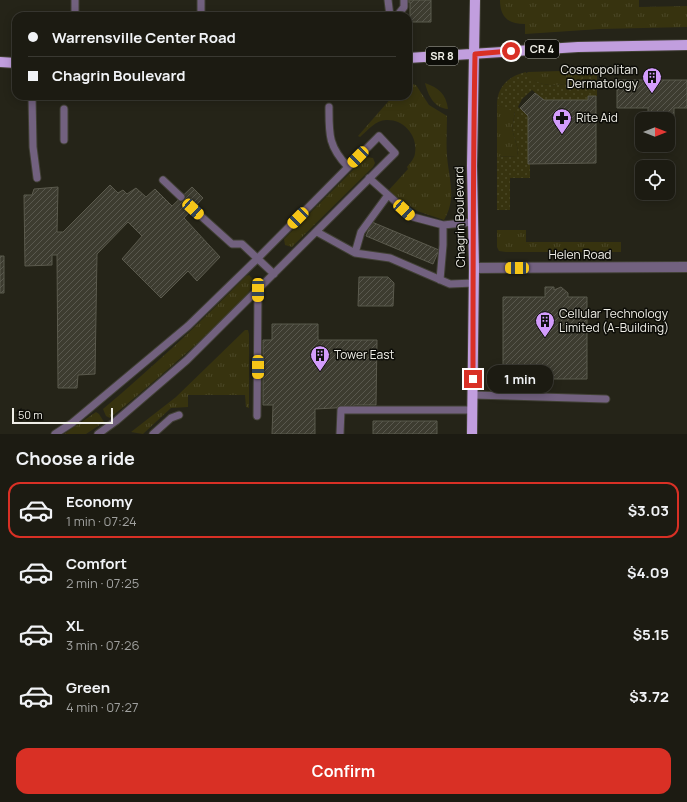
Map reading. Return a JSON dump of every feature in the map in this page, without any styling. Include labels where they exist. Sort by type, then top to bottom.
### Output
[{"type":"main road","name":"Chagrin Boulevard","points":[[472,434],[474,222],[472,166],[475,0]]},
{"type":"main road","name":"CR 4","points":[[475,54],[578,47],[687,45]]},
{"type":"main road","name":"SR 8","points":[[412,58],[475,54]]},
{"type":"main road","points":[[0,62],[12,62]]},
{"type":"street","name":"Helen Road","points":[[474,268],[687,268]]},
{"type":"lane","points":[[75,0],[75,12]]},
{"type":"lane","points":[[201,12],[202,0]]},
{"type":"lane","points":[[388,0],[390,12]]},
{"type":"lane","points":[[400,12],[404,7],[404,0]]},
{"type":"lane","points":[[32,100],[33,147],[36,178]]},
{"type":"lane","points":[[329,107],[329,135],[331,145],[348,167]]},
{"type":"lane","points":[[64,109],[64,140]]},
{"type":"lane","points":[[55,434],[72,423],[188,326],[379,136],[395,153],[187,360],[122,417],[98,434]]},
{"type":"lane","points":[[369,178],[413,217],[443,225],[474,222]]},
{"type":"lane","points":[[163,180],[181,197]]},
{"type":"lane","points":[[354,253],[361,232],[388,195]]},
{"type":"lane","points":[[193,209],[232,244],[242,244],[274,274]]},
{"type":"lane","points":[[440,280],[443,225]]},
{"type":"lane","points":[[316,232],[354,253],[390,258],[450,284],[474,283]]},
{"type":"lane","points":[[257,416],[258,290]]},
{"type":"lane","points":[[473,395],[606,399]]},
{"type":"lane","points":[[340,434],[341,410],[472,410]]},
{"type":"lane","points":[[153,434],[171,418],[179,415]]},
{"type":"green space","points":[[500,0],[639,0],[639,7],[687,6],[687,27],[600,29],[525,34],[525,24],[514,23],[503,15]]},
{"type":"green space","points":[[593,70],[577,80],[559,85],[541,84],[525,74],[528,72]]},
{"type":"green space","points":[[593,70],[597,70],[597,96],[588,96],[588,100],[544,100],[532,90],[522,99],[518,107],[528,116],[528,164],[530,164],[530,178],[510,178],[510,210],[497,210],[497,157],[517,156],[518,150],[512,129],[515,112],[497,105],[501,88],[509,79],[526,72],[526,74],[534,80],[542,84],[560,85],[577,80]]},
{"type":"green space","points":[[425,83],[441,92],[446,99],[448,109],[439,106],[432,100]]},
{"type":"green space","points":[[412,84],[416,85],[429,105],[447,116],[447,151],[451,196],[448,212],[444,220],[417,211],[388,191],[408,169],[407,167],[415,153],[412,135],[404,126],[393,120],[382,120],[372,126],[360,137],[358,136],[390,100],[412,100]]},
{"type":"green space","points":[[497,105],[515,111],[512,129],[518,150],[517,156],[497,157]]},
{"type":"green space","points":[[366,157],[373,158],[375,163],[373,167],[292,247],[285,245],[284,239]]},
{"type":"green space","points":[[497,230],[526,230],[526,242],[621,242],[621,252],[499,251],[497,247]]},
{"type":"green space","points":[[249,275],[255,281],[249,291],[214,328],[110,418],[106,416],[103,409],[194,328],[246,276]]},
{"type":"green space","points":[[245,330],[248,330],[249,334],[249,408],[246,407],[245,395],[188,395],[188,407],[171,408],[143,434],[131,432],[176,397]]},
{"type":"green space","points":[[96,412],[104,422],[86,434],[64,434]]},
{"type":"building","points":[[407,0],[431,0],[431,22],[412,22],[410,2],[407,2]]},
{"type":"building","name":"Cosmopolitan Dermatology","points":[[617,80],[687,80],[687,108],[674,108],[674,112],[648,112],[648,108],[617,108]]},
{"type":"building","name":"Rite Aid","points":[[535,93],[544,100],[588,100],[588,96],[596,96],[596,163],[528,164],[528,116],[520,108]]},
{"type":"building","points":[[110,185],[118,193],[123,190],[127,194],[136,188],[146,197],[155,189],[172,206],[192,187],[203,198],[184,218],[220,257],[197,281],[188,271],[161,298],[122,259],[142,236],[128,222],[97,254],[95,374],[78,375],[77,388],[58,388],[57,255],[52,255],[52,265],[25,266],[24,195],[32,195],[34,189],[58,187],[57,232],[63,232]]},
{"type":"building","points":[[372,222],[439,250],[433,264],[366,236]]},
{"type":"building","points":[[0,256],[4,256],[4,293],[0,293]]},
{"type":"building","points":[[359,277],[388,277],[394,283],[393,306],[358,306]]},
{"type":"building","name":"Cellular Technology Limited (A-Building)","points":[[545,287],[554,287],[554,290],[561,287],[568,293],[568,297],[587,297],[587,379],[503,379],[503,297],[545,297]]},
{"type":"building","name":"Tower East","points":[[272,324],[318,324],[318,340],[377,340],[376,405],[354,405],[353,407],[315,409],[315,434],[272,434],[273,405],[263,405],[263,340],[272,340]]},
{"type":"building","points":[[373,421],[437,421],[437,434],[373,434]]},
{"type":"place","name":"Cosmopolitan Dermatology","points":[[652,94]]},
{"type":"place","name":"Rite Aid","points":[[562,135]]},
{"type":"place","name":"Cellular Technology Limited (A-Building)","points":[[545,338]]},
{"type":"place","name":"Tower East","points":[[320,372]]},
{"type":"route","points":[[473,379],[474,222],[472,166],[475,54],[511,51]]}]
